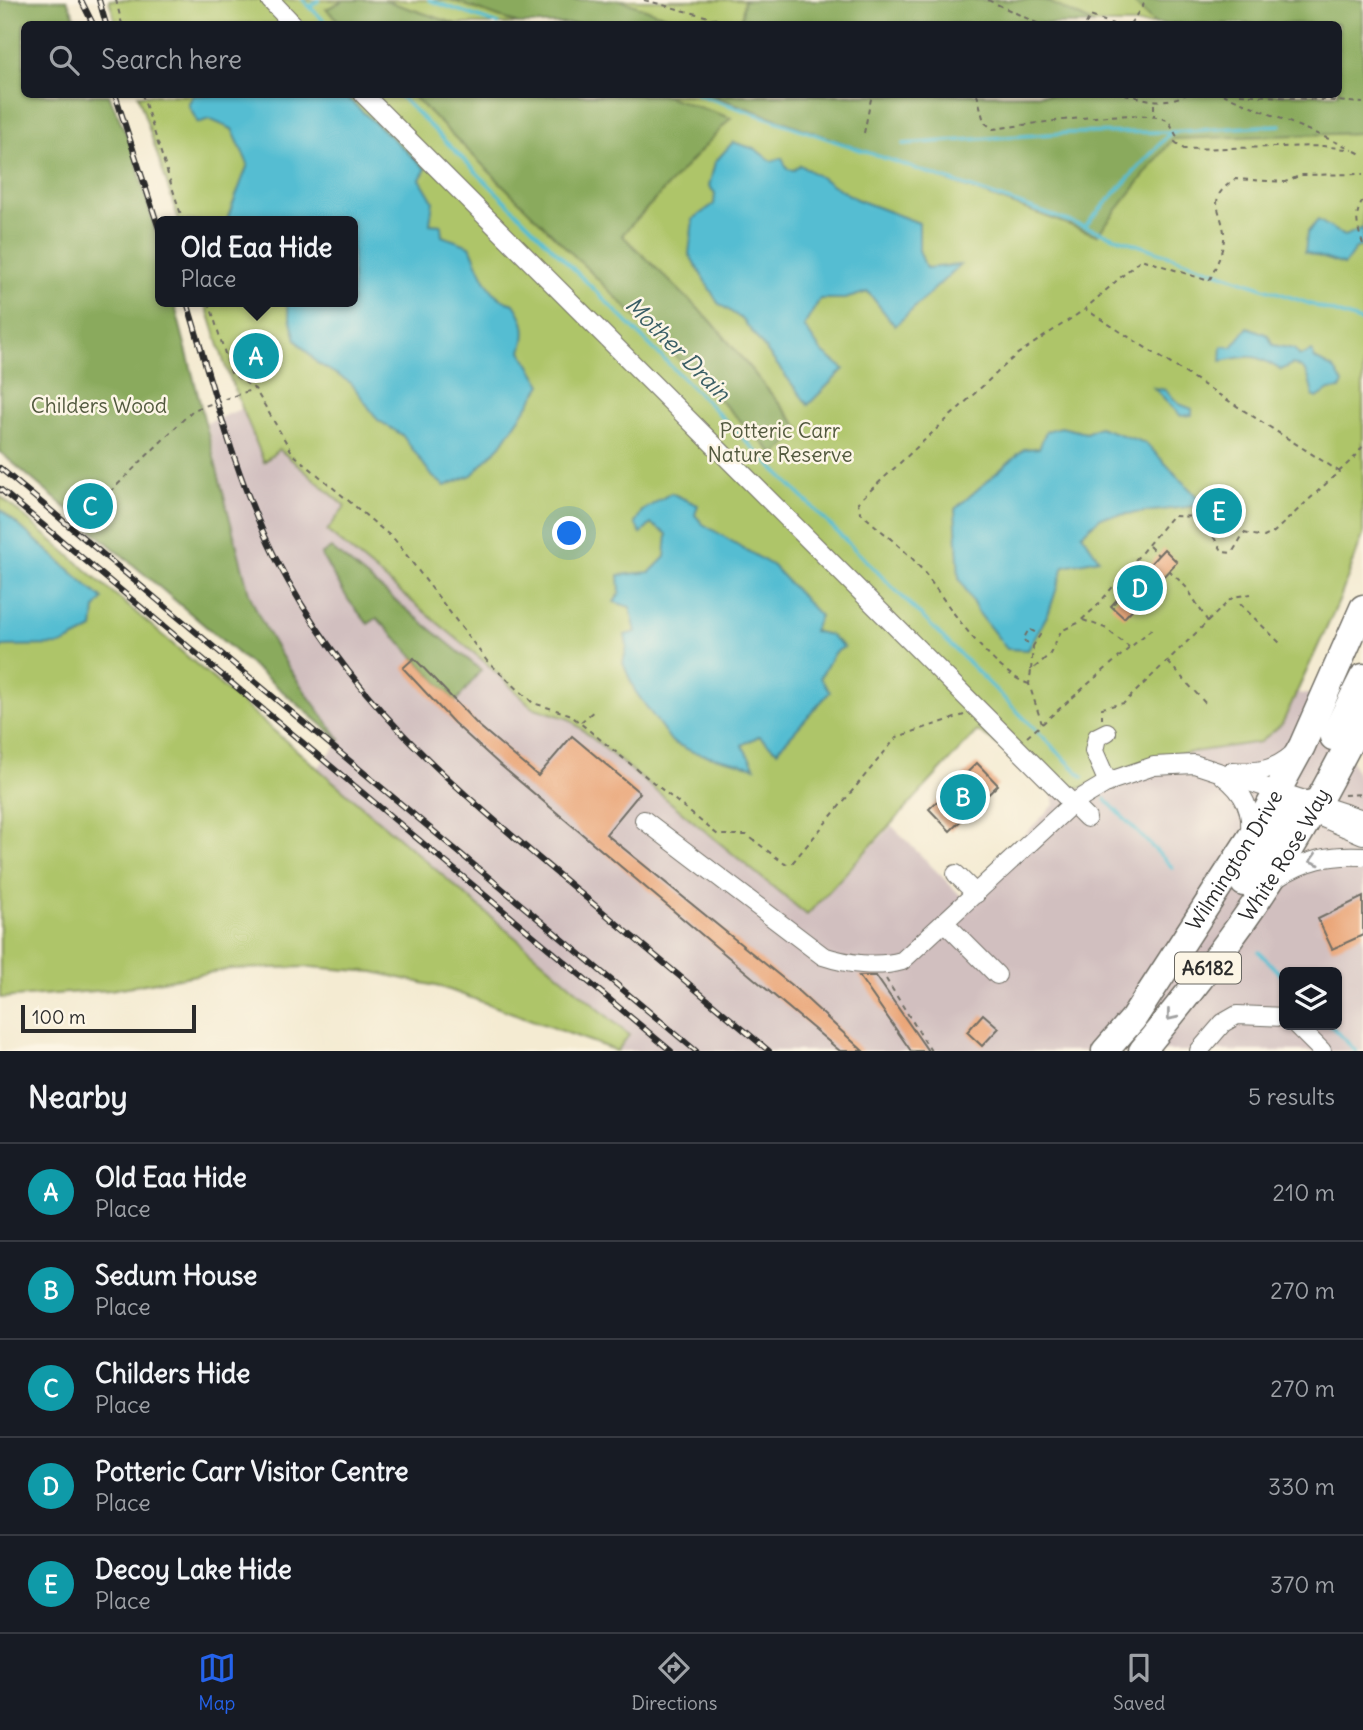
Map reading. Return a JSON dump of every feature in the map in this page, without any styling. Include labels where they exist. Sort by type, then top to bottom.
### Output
[{"type":"highway","name":"Wilmington Drive","points":[[1105,1051],[1133,1020],[1247,846],[1301,804],[1301,746],[1363,608]]},
{"type":"highway","points":[[1133,1020],[1184,967],[1227,909],[1287,816],[1301,804],[1294,793],[1306,786],[1363,677]]},
{"type":"highway","name":"White Rose Way","points":[[1142,1051],[1230,941],[1270,882],[1301,804],[1363,717]]},
{"type":"street","points":[[282,3],[291,21]]},
{"type":"street","points":[[367,98],[1087,818]]},
{"type":"street","points":[[1107,732],[1097,737],[1094,751],[1108,783]]},
{"type":"street","points":[[1214,770],[1268,770],[1287,760],[1301,746]]},
{"type":"street","points":[[644,820],[823,956],[844,962],[876,964],[902,961],[1073,803],[1108,783],[1154,766],[1194,764],[1214,770],[1301,804],[1363,835]]},
{"type":"street","points":[[1214,770],[1231,782],[1250,811],[1252,824],[1247,846]]},
{"type":"street","points":[[1301,804],[1363,819]]},
{"type":"street","points":[[1270,882],[1294,867],[1317,858],[1363,856]]},
{"type":"street","points":[[956,874],[976,894]]},
{"type":"street","points":[[944,922],[997,975]]},
{"type":"street","points":[[1199,1051],[1223,1023],[1237,1015],[1279,1017]]},
{"type":"street","points":[[1301,1030],[1322,1051]]},
{"type":"path","points":[[116,0],[121,21]]},
{"type":"path","points":[[644,0],[724,21]]},
{"type":"path","points":[[988,0],[1033,21]]},
{"type":"path","points":[[1132,21],[1147,0]]},
{"type":"path","points":[[1088,21],[1090,16],[1104,21]]},
{"type":"path","points":[[143,98],[181,216]]},
{"type":"path","points":[[864,133],[871,98]]},
{"type":"path","points":[[978,98],[984,122],[993,129],[1096,117],[1154,117],[1169,121],[1177,137],[1175,142],[1184,149],[1323,146],[1353,150]]},
{"type":"path","points":[[1140,98],[1154,102],[1180,98]]},
{"type":"path","points":[[1232,98],[1363,155]]},
{"type":"path","points":[[1295,98],[1363,103]]},
{"type":"path","points":[[1154,102],[1154,117]]},
{"type":"path","points":[[1029,684],[1015,679],[955,617],[921,569],[860,512],[858,502],[1016,355],[1085,309],[1141,259],[1209,281],[1225,234],[1216,210],[1221,190],[1235,179],[1285,182],[1301,175],[1363,174]]},
{"type":"path","points":[[1363,201],[1359,207],[1357,228],[1363,244]]},
{"type":"path","points":[[211,307],[231,373],[255,389],[293,454],[395,540],[488,661],[533,703],[569,715],[718,835],[747,835],[785,864],[793,862],[897,737],[959,718],[976,707]]},
{"type":"path","points":[[1085,309],[1340,472]]},
{"type":"path","points":[[231,373],[253,358]]},
{"type":"path","points":[[103,499],[193,410],[255,389]]},
{"type":"path","points":[[1031,671],[1050,654],[1061,631],[1082,620],[1172,516],[1201,517],[1223,552],[1232,553],[1244,533],[1264,537],[1274,532],[1340,472],[1363,445]]},
{"type":"path","points":[[1149,545],[1158,555]]},
{"type":"path","points":[[1169,570],[1187,588],[1208,623]]},
{"type":"path","points":[[1107,732],[1100,716],[1102,708],[1124,703],[1233,597],[1251,594]]},
{"type":"path","points":[[1240,604],[1283,646]]},
{"type":"path","points":[[1082,620],[1105,628],[1129,648]]},
{"type":"path","points":[[1030,735],[1155,626]]},
{"type":"path","points":[[1033,646],[1023,640],[1029,629],[1040,635],[1033,646],[1029,684],[1042,724]]},
{"type":"path","points":[[1167,661],[1206,704]]},
{"type":"path","points":[[580,723],[596,709]]},
{"type":"path","points":[[876,964],[931,1051]]},
{"type":"shaded area","points":[[243,408],[264,462],[278,449],[346,506],[327,531],[486,663],[532,707],[569,719],[807,915],[892,826],[962,897],[1054,805],[1052,793],[1166,756],[1260,742],[1282,724],[1296,693],[1325,696],[1363,788],[1363,1051],[617,1051],[629,1035],[317,769],[341,740],[281,658],[263,628],[249,593],[207,423]]},
{"type":"green space","name":"Childers Wood","points":[[0,0],[67,0],[77,21],[21,21],[21,98],[110,98],[133,149],[155,230],[155,307],[175,307],[249,593],[268,633],[302,688],[341,741],[0,452]]},
{"type":"green space","name":"Potteric Carr Nature Reserve","points":[[109,0],[1363,0],[1363,535],[1339,601],[1282,724],[1260,742],[1166,756],[1115,772],[1082,788],[1067,789],[977,731],[807,915],[569,719],[532,707],[486,663],[327,531],[345,506],[279,449],[264,462],[226,368],[207,307],[358,307],[358,216],[177,216],[139,98],[1342,98],[1342,21],[115,21]]},
{"type":"green space","points":[[344,0],[384,0],[447,21],[339,21],[326,9]]},
{"type":"green space","points":[[451,0],[620,0],[680,21],[510,21]]},
{"type":"green space","points":[[744,0],[1045,0],[1089,21],[741,21]]},
{"type":"green space","points":[[1131,0],[1363,0],[1363,133],[1173,139],[1097,235],[719,98],[1342,98],[1342,21],[1152,21]]},
{"type":"green space","points":[[415,98],[672,98],[731,118],[622,235],[712,322],[801,430],[775,455]]},
{"type":"green space","points":[[0,496],[629,1035],[617,1051],[444,988],[374,972],[310,967],[231,969],[110,990],[0,998]]},
{"type":"green space","points":[[331,548],[481,670],[456,702],[377,618],[368,624],[349,601],[321,555]]},
{"type":"water","points":[[192,98],[347,98],[426,169],[420,179],[433,201],[430,224],[441,225],[442,236],[470,246],[491,289],[505,301],[514,304],[524,326],[521,351],[542,385],[501,445],[472,475],[445,486],[433,477],[402,435],[378,420],[351,383],[317,363],[296,340],[287,307],[358,307],[358,216],[228,216],[248,164],[232,129],[209,119],[198,123],[188,104]]},
{"type":"water","points":[[733,142],[755,149],[771,161],[782,158],[787,169],[794,170],[800,165],[856,199],[919,223],[919,250],[926,268],[960,265],[895,326],[868,292],[845,299],[820,299],[804,326],[821,351],[844,369],[808,405],[743,320],[718,303],[689,254],[693,219],[714,204],[715,193],[709,186],[715,162]]},
{"type":"water","points":[[1318,220],[1344,236],[1363,228],[1363,246],[1356,248],[1344,265],[1305,252],[1307,233]]},
{"type":"water","points":[[1248,327],[1268,335],[1273,345],[1294,349],[1300,356],[1312,351],[1315,359],[1334,369],[1343,383],[1340,389],[1329,390],[1317,398],[1313,396],[1306,372],[1298,366],[1292,364],[1281,370],[1252,357],[1221,361],[1222,346],[1232,347]]},
{"type":"water","points":[[1154,388],[1165,390],[1179,404],[1192,409],[1192,415],[1181,416]]},
{"type":"water","points":[[1061,427],[1086,433],[1099,427],[1146,443],[1205,505],[1101,517],[1082,534],[1099,559],[1064,566],[1049,612],[1028,650],[1007,649],[978,612],[959,578],[955,509],[1024,449],[1039,448],[1046,431]]},
{"type":"water","points":[[671,493],[698,505],[695,515],[703,524],[773,566],[820,616],[813,631],[830,635],[844,647],[834,653],[820,678],[830,692],[777,751],[759,736],[742,745],[755,767],[693,752],[672,742],[635,691],[623,663],[627,646],[625,635],[636,632],[630,607],[614,602],[620,593],[619,575],[650,572],[665,557],[667,534],[651,524],[641,534],[635,523],[642,511]]},
{"type":"water","points":[[0,509],[103,599],[95,609],[93,629],[61,645],[3,646],[0,649]]},
{"type":"building","points":[[1164,549],[1177,562],[1124,618],[1111,606]]},
{"type":"building","points":[[414,658],[478,725],[538,776],[572,736],[640,793],[606,834],[796,989],[863,1051],[840,1051],[499,764],[454,723],[403,668]]},
{"type":"building","points":[[977,763],[998,785],[950,831],[929,809]]},
{"type":"building","points":[[1363,897],[1363,935],[1332,949],[1318,919]]},
{"type":"building","points":[[859,976],[876,976],[928,1051],[911,1051]]},
{"type":"building","points":[[983,1014],[999,1028],[982,1046],[967,1032]]},
{"type":"waterway","name":"Mother Drain","points":[[303,0],[324,21]]},
{"type":"waterway","points":[[310,7],[319,0]]},
{"type":"waterway","points":[[429,0],[489,21]]},
{"type":"waterway","name":"Mother Drain","points":[[402,98],[1083,777]]},
{"type":"waterway","points":[[709,98],[1363,322]]},
{"type":"waterway","points":[[1085,226],[1171,132],[1281,125]]},
{"type":"waterway","points":[[903,144],[1067,133],[1171,132]]},
{"type":"waterway","name":"Mother Drain","points":[[1105,799],[1173,868]]},
{"type":"waterway","name":"Mother Drain","points":[[1259,952],[1279,973]]},
{"type":"waterway","name":"Mother Drain","points":[[1335,1030],[1356,1051]]},
{"type":"railway","points":[[81,0],[92,21]]},
{"type":"railway","points":[[99,0],[105,21]]},
{"type":"railway","points":[[116,98],[155,217]]},
{"type":"railway","points":[[189,307],[226,431],[261,527],[303,607],[334,653],[403,734],[441,772],[769,1051]]},
{"type":"railway","points":[[0,468],[696,1051]]},
{"type":"railway","points":[[0,489],[671,1051]]},
{"type":"place","name":"Old Eaa Hide","points":[[256,356]]},
{"type":"place","name":"Childers Hide","points":[[90,506]]},
{"type":"place","name":"Decoy Lake Hide","points":[[1219,511]]},
{"type":"place","name":"Potteric Carr Visitor Centre","points":[[1140,588]]},
{"type":"place","name":"Sedum House","points":[[963,797]]}]
